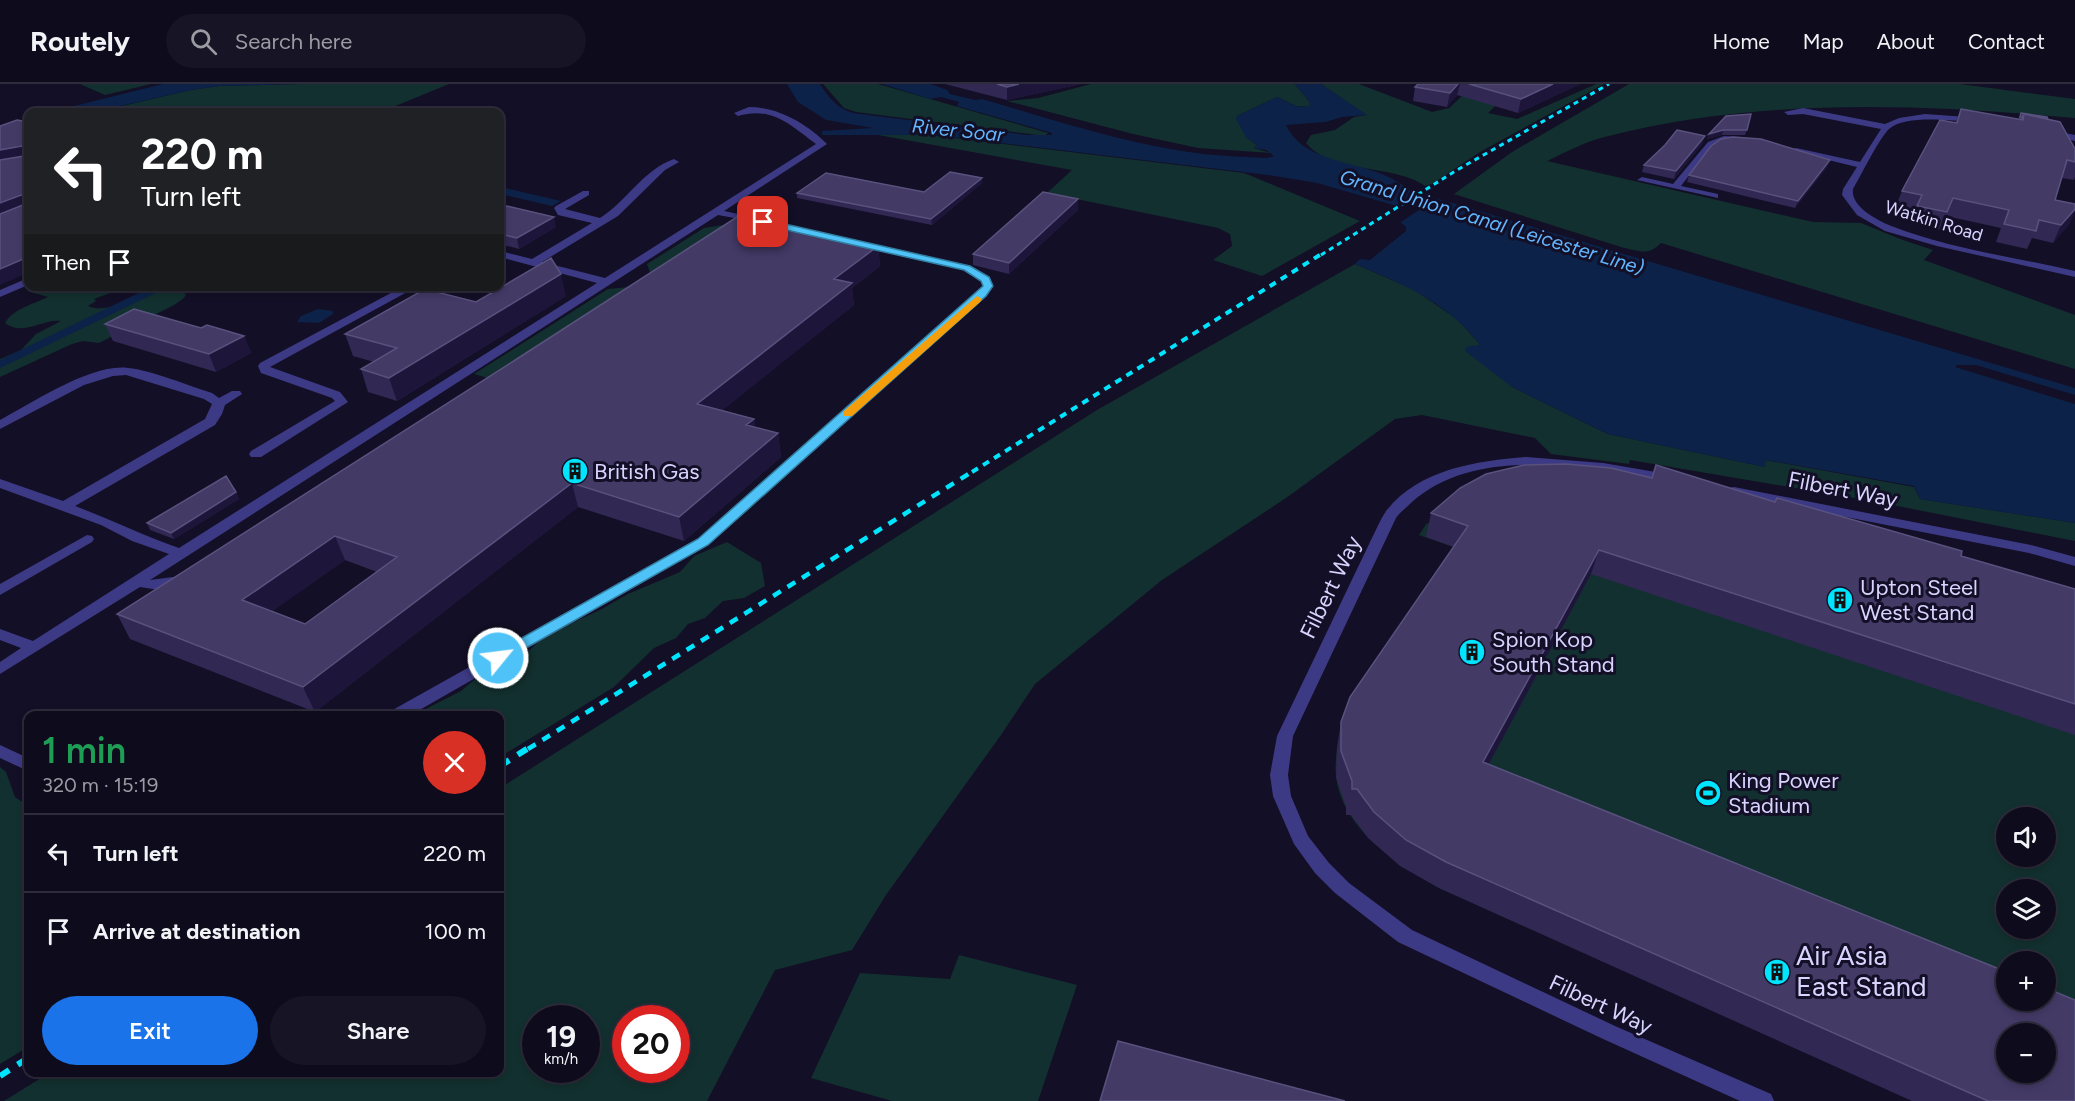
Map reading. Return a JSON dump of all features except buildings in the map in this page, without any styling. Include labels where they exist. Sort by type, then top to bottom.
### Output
[{"type":"street","points":[[0,669],[822,144],[768,109],[756,108],[738,113]]},
{"type":"street","points":[[1788,112],[1803,111],[1886,127],[1899,121],[1925,117],[1984,121]]},
{"type":"street","name":"Watkin Road","points":[[1886,127],[1848,189],[1847,195],[1852,204],[1874,222],[1937,243],[2075,274]]},
{"type":"street","points":[[2043,132],[2075,138]]},
{"type":"street","points":[[1675,187],[1716,141],[1737,139],[1749,141]]},
{"type":"street","points":[[1783,148],[1863,165]]},
{"type":"street","points":[[533,262],[603,222],[624,206],[662,168],[674,162]]},
{"type":"street","points":[[1642,180],[1715,196]]},
{"type":"street","points":[[585,193],[559,208],[562,213],[603,222]]},
{"type":"street","points":[[717,212],[775,225]]},
{"type":"street","points":[[404,711],[703,542],[974,302],[988,286],[986,279],[967,268],[844,240]]},
{"type":"street","points":[[504,255],[607,282]]},
{"type":"street","points":[[0,294],[24,284]]},
{"type":"street","points":[[255,454],[342,402],[336,395],[265,370],[264,366],[404,291]]},
{"type":"street","points":[[0,425],[96,375],[117,370],[128,371],[208,396],[219,403]]},
{"type":"street","points":[[464,373],[483,382]]},
{"type":"street","points":[[65,506],[210,423],[219,403],[236,394]]},
{"type":"street","name":"Filbert Way","points":[[1691,483],[1582,463],[1521,462],[1494,464],[1452,475],[1435,482],[1403,503],[1392,514],[1378,540],[1285,736],[1279,775],[1282,796],[1300,839],[1322,868],[1342,888],[1405,936],[1608,1032],[1763,1101]]},
{"type":"street","points":[[0,483],[65,506],[106,522],[137,538],[180,553]]},
{"type":"street","name":"Filbert Way","points":[[1714,487],[2031,549],[2075,562]]},
{"type":"street","points":[[0,590],[87,539]]},
{"type":"street","points":[[137,581],[151,586],[167,585],[190,578]]},
{"type":"street","points":[[0,634],[34,647]]},
{"type":"street","points":[[0,752],[24,763]]},
{"type":"green space","points":[[80,84],[151,84],[105,95]]},
{"type":"green space","points":[[449,84],[391,108],[113,108],[219,86]]},
{"type":"green space","points":[[823,84],[878,84],[1048,133],[1045,136],[856,112],[844,108]]},
{"type":"green space","points":[[1091,84],[1295,84],[1309,101],[1310,107],[1296,106],[1277,97],[1237,116],[1246,137],[1257,145],[1254,148],[1271,153],[1198,148],[1133,134],[1007,101],[1038,98]]},
{"type":"green space","points":[[1321,84],[1359,84],[1432,112],[1449,108],[1475,84],[1515,87],[1488,113],[1517,119],[1596,84],[1604,84],[1480,152],[1432,184],[1425,186],[1397,174],[1331,160],[1317,153],[1306,143],[1311,135],[1335,130],[1354,117],[1366,115]]},
{"type":"green space","points":[[1629,84],[1960,84],[2075,99],[2075,118],[1896,107],[1777,110],[1718,116],[1659,125],[1601,138],[1547,161],[1813,222],[1861,223],[1933,250],[1924,260],[2075,315],[2075,369],[1661,243],[1648,251],[1624,248],[1454,194],[1512,152]]},
{"type":"green space","points":[[921,134],[1244,173],[1360,221],[1262,276],[1213,260],[1232,246],[1230,234],[1218,228],[1047,193],[1072,170],[878,135]]},
{"type":"green space","points":[[730,224],[652,278],[647,264],[704,228]]},
{"type":"green space","points":[[1355,264],[1413,289],[1457,319],[1512,387],[1608,434],[1765,467],[1765,460],[1914,487],[1920,499],[2075,523],[2075,541],[1872,501],[1630,460],[1629,464],[1551,454],[1535,438],[1422,415],[1395,419],[1286,498],[1162,580],[1035,684],[886,895],[852,950],[775,970],[707,1101],[4,1101],[43,1077],[504,1077],[504,785],[1097,410]]},
{"type":"green space","points":[[640,286],[508,384],[474,374],[608,289]]},
{"type":"green space","points":[[27,291],[115,291],[94,299],[96,301],[88,306],[97,308],[107,308],[155,291],[178,291],[186,294],[174,305],[99,343],[83,341],[72,344],[0,377],[0,359],[21,350],[36,334],[61,321],[19,328],[5,323],[8,318],[48,297]]},
{"type":"green space","name":"King Power Stadium","points":[[1427,523],[1438,527],[2075,619],[2075,1101],[1774,1038],[1439,888],[1406,868],[1374,843],[1360,828],[1340,795],[1336,773],[1337,748],[1462,550],[1419,535]]},
{"type":"green space","points":[[727,542],[761,563],[765,586],[744,598],[723,601],[705,618],[688,624],[676,638],[654,648],[614,687],[504,755],[504,711],[422,711],[461,691],[474,680],[513,665],[547,634],[600,610],[628,594],[680,572],[694,556]]},
{"type":"green space","points":[[0,767],[6,772],[15,797],[24,803],[24,1049],[0,1064]]},
{"type":"green space","points":[[959,955],[1077,985],[1038,1101],[892,1101],[811,1078],[860,973],[950,979]]},
{"type":"water","points":[[163,84],[299,84],[219,86],[112,108],[66,108]]},
{"type":"water","points":[[787,84],[820,84],[834,102],[853,113],[1027,135],[1052,135],[1052,133],[957,106],[959,102],[941,97],[930,99],[882,84],[931,84],[947,90],[950,94],[975,100],[982,99],[1147,145],[1203,154],[1267,158],[1274,156],[1266,150],[1254,148],[1257,145],[1246,137],[1236,119],[1237,116],[1277,97],[1296,106],[1309,107],[1309,101],[1295,84],[1321,84],[1367,115],[1342,117],[1326,122],[1286,125],[1293,136],[1314,152],[1383,175],[1412,191],[2075,388],[2075,395],[1976,365],[1957,365],[1955,367],[2075,404],[2075,523],[1920,499],[1914,486],[1766,460],[1765,467],[1608,434],[1512,387],[1465,351],[1466,347],[1480,345],[1454,317],[1407,287],[1355,264],[1360,259],[1370,260],[1406,231],[1406,227],[1400,222],[1414,211],[1317,183],[1268,175],[934,135],[822,135],[822,131],[873,128],[826,120],[798,102]]},
{"type":"water","points":[[504,188],[561,201],[552,206],[504,195]]},
{"type":"water","points":[[143,291],[160,291],[0,368],[0,360]]},
{"type":"water","points":[[318,309],[333,311],[333,314],[319,323],[297,322],[301,316]]},
{"type":"pier","points":[[1420,190],[1440,196],[1398,224],[1398,220],[1408,213],[1392,208]]},
{"type":"railway","points":[[1321,255],[1457,170],[1609,84]]},
{"type":"railway","points":[[972,472],[1323,253]]},
{"type":"railway","points":[[528,749],[975,470]]},
{"type":"railway","points":[[504,763],[530,747]]},
{"type":"railway","points":[[0,1076],[24,1061]]},
{"type":"slow traffic","points":[[848,413],[977,299]]},
{"type":"place","name":"British Gas","points":[[575,471]]},
{"type":"place","name":"Upton Steel West Stand","points":[[1840,600]]},
{"type":"place","name":"Spion Kop South Stand","points":[[1472,652]]},
{"type":"place","name":"King Power Stadium","points":[[1708,793]]},
{"type":"place","name":"Air Asia East Stand","points":[[1777,972]]},
{"type":"route","points":[[498,658],[703,542],[983,294],[988,286],[986,279],[967,268],[763,222]]},
{"type":"water label","name":"River Soar","points":[[958,130]]},
{"type":"water label","name":"Grand Union Canal (Leicester Line)","points":[[1492,222]]}]
